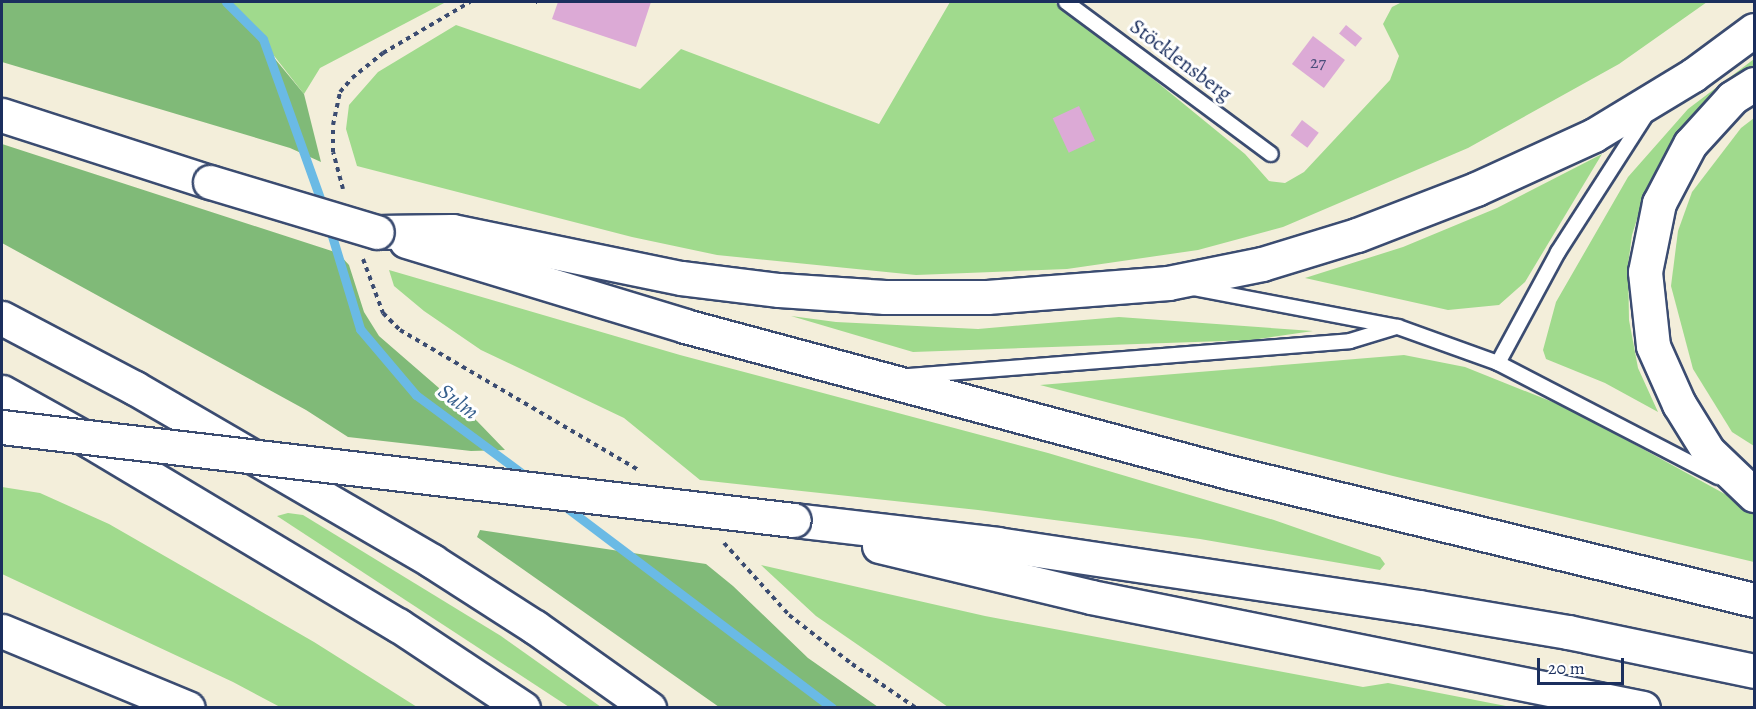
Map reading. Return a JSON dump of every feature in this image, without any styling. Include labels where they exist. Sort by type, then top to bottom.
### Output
[{"type":"main road","points":[[370,245],[452,231],[681,278],[779,290],[885,297],[987,297],[1168,283],[1262,264],[1357,235],[1476,189],[1594,135],[1693,75],[1755,30]]},
{"type":"main road","points":[[1755,84],[1732,98],[1690,144],[1659,202],[1645,272],[1653,346],[1678,404],[1708,451],[1755,495]]},
{"type":"main road","points":[[2,115],[210,182],[370,245],[685,326],[1232,473],[1755,600]]},
{"type":"main road","points":[[2,318],[135,388],[432,561],[535,627],[649,708]]},
{"type":"main road","points":[[2,392],[90,441],[398,625],[523,708]]},
{"type":"main road","points":[[2,426],[794,520],[903,542],[1091,597],[1643,708]]},
{"type":"main road","points":[[903,542],[1115,560],[1568,632],[1755,671]]},
{"type":"main road","points":[[2,631],[188,708]]},
{"type":"lane","name":"Stöcklensberg","points":[[1066,2],[1271,154]]},
{"type":"lane","points":[[1498,363],[1558,252],[1660,95]]},
{"type":"lane","points":[[1168,283],[1398,327],[1498,363],[1755,495]]},
{"type":"lane","points":[[876,378],[1350,342],[1398,327]]},
{"type":"path","points":[[345,195],[333,152],[333,125],[340,92],[352,78],[383,53],[470,2]]},
{"type":"path","points":[[370,245],[383,313],[400,330],[642,472]]},
{"type":"path","points":[[717,536],[789,615],[852,664],[916,708]]},
{"type":"green space","points":[[2,2],[228,2],[304,94],[321,162],[290,148],[2,62]]},
{"type":"green space","points":[[223,2],[446,2],[320,68],[304,94],[242,15]]},
{"type":"green space","points":[[950,2],[1054,2],[1092,29],[1245,154],[1269,181],[1285,183],[1304,172],[1390,80],[1399,56],[1383,24],[1392,7],[1402,2],[1707,2],[1619,64],[1468,148],[1283,227],[1198,250],[1067,269],[916,275],[717,255],[632,237],[357,166],[346,129],[349,105],[378,72],[456,25],[640,89],[681,49],[879,124]]},
{"type":"green space","points":[[1754,59],[1754,69],[1739,78],[1689,120],[1659,164],[1643,200],[1632,235],[1628,265],[1629,320],[1638,368],[1658,412],[1605,383],[1546,359],[1543,350],[1556,302],[1628,177],[1688,109]]},
{"type":"green space","points":[[1754,118],[1754,446],[1732,432],[1693,369],[1671,286],[1678,231],[1692,192],[1741,128]]},
{"type":"green space","points":[[2,144],[338,253],[349,265],[364,312],[379,336],[477,421],[505,450],[471,451],[348,437],[306,410],[2,243]]},
{"type":"green space","points":[[1602,154],[1525,282],[1499,305],[1448,310],[1305,278],[1403,247],[1497,208]]},
{"type":"green space","points":[[389,270],[680,355],[1048,453],[1274,520],[1380,557],[1385,564],[1380,570],[1200,539],[978,510],[700,480],[624,418],[481,350],[424,311],[394,286]]},
{"type":"green space","points":[[791,316],[836,322],[978,329],[1119,317],[1313,331],[1252,340],[913,352]]},
{"type":"green space","points":[[1404,355],[1465,367],[1570,409],[1754,510],[1754,562],[1393,476],[1040,385]]},
{"type":"green space","points":[[2,487],[40,493],[109,524],[314,642],[417,707],[280,707],[233,682],[2,574]]},
{"type":"green space","points":[[288,513],[303,515],[501,636],[601,707],[569,707],[277,516]]},
{"type":"green space","points":[[480,530],[706,564],[733,586],[808,658],[878,707],[719,707],[477,537]]},
{"type":"green space","points":[[761,565],[985,616],[1363,687],[1388,683],[1511,707],[948,707],[816,616]]},
{"type":"building","points":[[558,2],[651,2],[636,47],[552,19]]},
{"type":"building","points":[[1346,25],[1362,38],[1355,47],[1339,34]]},
{"type":"building","points":[[1313,36],[1345,60],[1324,88],[1292,64]]},
{"type":"building","points":[[1079,106],[1095,140],[1069,153],[1053,118]]},
{"type":"building","points":[[1302,120],[1319,133],[1307,148],[1291,135]]},
{"type":"waterway","name":"Sulm","points":[[226,2],[263,39],[323,207]]},
{"type":"waterway","name":"Sulm","points":[[329,226],[360,329],[416,395],[528,478]]},
{"type":"waterway","name":"Sulm","points":[[563,505],[832,708]]}]
